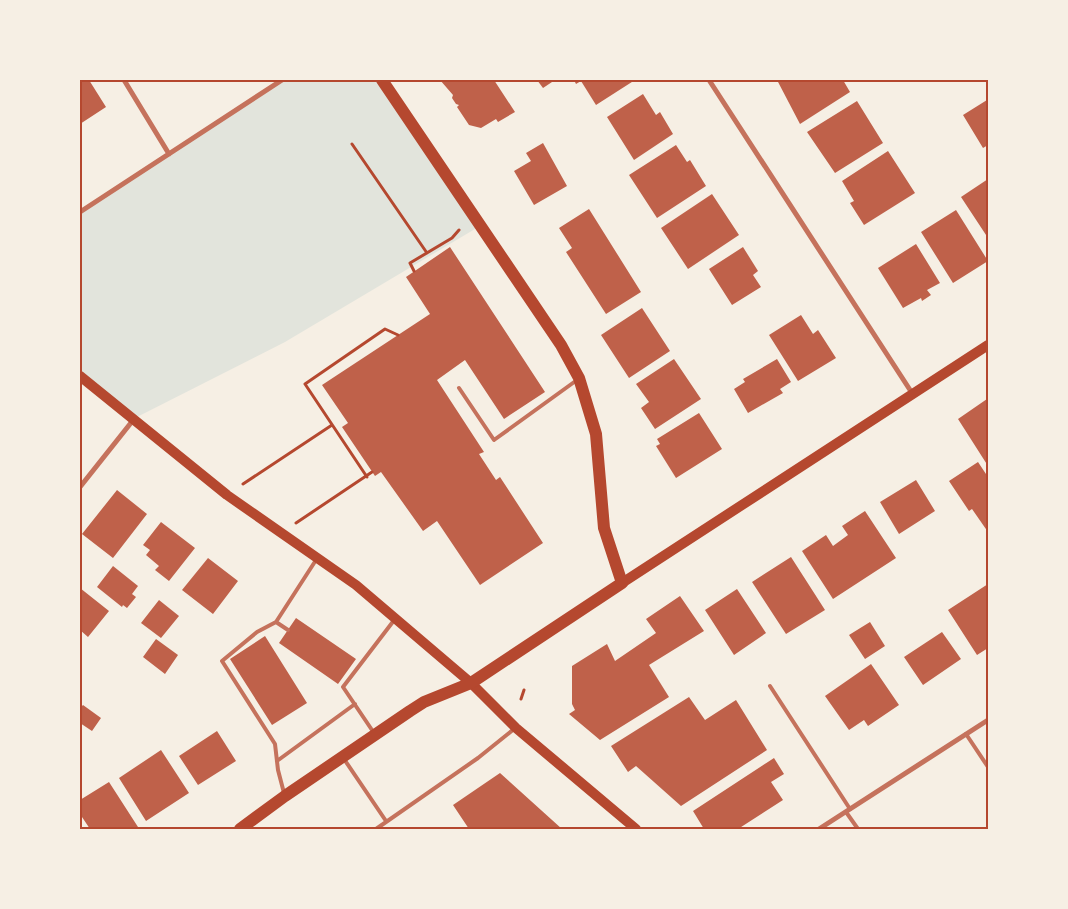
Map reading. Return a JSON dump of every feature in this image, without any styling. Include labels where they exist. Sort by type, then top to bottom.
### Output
[{"type":"main road","points":[[382,80],[561,345],[579,378],[596,434],[604,528],[622,583]]},
{"type":"main road","points":[[240,829],[285,796],[424,702],[471,683],[988,345]]},
{"type":"main road","points":[[80,376],[135,418],[227,495],[356,584],[471,683],[516,728],[596,793],[636,829]]},
{"type":"street","points":[[124,80],[169,154]]},
{"type":"street","points":[[80,212],[282,80]]},
{"type":"street","points":[[709,80],[912,393]]},
{"type":"street","points":[[80,487],[135,418]]},
{"type":"street","points":[[819,829],[988,720]]},
{"type":"lane","points":[[459,388],[494,440],[579,378]]},
{"type":"lane","points":[[285,796],[275,744],[222,661],[257,632],[276,622],[318,558]]},
{"type":"lane","points":[[375,735],[344,687],[395,618]]},
{"type":"lane","points":[[276,622],[288,630]]},
{"type":"lane","points":[[347,672],[352,676]]},
{"type":"lane","points":[[770,686],[858,829]]},
{"type":"lane","points":[[277,761],[355,704]]},
{"type":"lane","points":[[376,829],[478,758],[516,728]]},
{"type":"lane","points":[[966,734],[988,766]]},
{"type":"lane","points":[[342,757],[386,821]]},
{"type":"path","points":[[352,144],[427,253]]},
{"type":"path","points":[[414,271],[410,263],[452,238],[472,214]]},
{"type":"path","points":[[367,477],[305,384],[385,329],[398,335]]},
{"type":"path","points":[[227,495],[332,425]]},
{"type":"path","points":[[281,532],[372,472]]},
{"type":"path","points":[[521,699],[524,690]]},
{"type":"shaded area","points":[[282,80],[382,80],[480,226],[285,342],[135,418],[80,376],[80,212]]},
{"type":"building","points":[[80,80],[89,80],[106,107],[80,124]]},
{"type":"building","points":[[440,80],[494,80],[515,112],[498,122],[496,119],[481,128],[469,125],[457,107],[459,105],[452,98],[453,95]]},
{"type":"building","points":[[537,80],[551,80],[552,82],[543,88]]},
{"type":"building","points":[[574,80],[635,80],[596,105],[581,81],[576,84]]},
{"type":"building","points":[[777,80],[843,80],[850,92],[800,124]]},
{"type":"building","points":[[643,94],[656,115],[660,112],[673,134],[634,160],[607,117]]},
{"type":"building","points":[[987,100],[988,145],[983,148],[963,115]]},
{"type":"building","points":[[857,101],[883,143],[835,173],[807,132]]},
{"type":"building","points":[[543,143],[567,186],[534,205],[514,171],[531,161],[526,153]]},
{"type":"building","points":[[676,145],[687,162],[690,160],[706,186],[657,218],[629,175]]},
{"type":"building","points":[[888,151],[915,193],[864,225],[850,203],[854,201],[842,181]]},
{"type":"building","points":[[988,179],[988,238],[961,197]]},
{"type":"building","points":[[712,194],[739,235],[688,269],[661,228]]},
{"type":"building","points":[[589,209],[641,292],[606,314],[566,252],[572,248],[559,228]]},
{"type":"building","points":[[956,210],[988,261],[953,283],[921,232]]},
{"type":"building","points":[[916,244],[940,283],[927,290],[931,295],[922,301],[921,298],[903,308],[878,268]]},
{"type":"building","points":[[450,247],[545,392],[504,419],[465,360],[437,380],[484,452],[479,454],[496,480],[500,477],[543,543],[480,585],[437,521],[423,531],[381,472],[375,476],[342,427],[348,423],[322,385],[430,314],[406,277]]},
{"type":"building","points":[[743,247],[758,271],[753,275],[761,287],[732,305],[709,269]]},
{"type":"building","points":[[642,308],[670,351],[629,378],[601,335]]},
{"type":"building","points":[[801,315],[813,334],[818,330],[836,358],[798,381],[769,335]]},
{"type":"building","points":[[674,359],[701,399],[655,429],[641,408],[649,402],[636,384]]},
{"type":"building","points":[[777,359],[791,382],[780,389],[783,393],[748,413],[734,389],[745,382],[743,379]]},
{"type":"building","points":[[987,399],[988,401],[988,466],[958,419]]},
{"type":"building","points":[[699,413],[722,449],[676,478],[656,446],[660,444],[657,439]]},
{"type":"building","points":[[978,462],[988,477],[988,532],[972,509],[969,511],[949,481]]},
{"type":"building","points":[[916,480],[935,511],[899,534],[880,502]]},
{"type":"building","points":[[117,490],[147,514],[113,558],[82,534]]},
{"type":"building","points":[[865,511],[896,558],[833,599],[802,551],[826,535],[833,546],[848,535],[842,526]]},
{"type":"building","points":[[161,522],[195,548],[169,581],[155,570],[159,566],[146,555],[150,550],[143,545]]},
{"type":"building","points":[[791,557],[825,610],[786,634],[752,582]]},
{"type":"building","points":[[208,558],[238,581],[213,614],[182,590]]},
{"type":"building","points":[[113,566],[138,586],[132,594],[136,597],[127,608],[123,605],[122,607],[97,587]]},
{"type":"building","points":[[988,584],[988,648],[977,655],[948,610]]},
{"type":"building","points":[[80,588],[109,611],[88,637],[80,630]]},
{"type":"building","points":[[737,589],[766,633],[734,655],[705,610]]},
{"type":"building","points":[[680,596],[704,631],[649,665],[669,697],[600,740],[569,714],[575,710],[572,704],[572,666],[607,644],[615,661],[656,633],[646,619]]},
{"type":"building","points":[[159,600],[179,616],[161,638],[141,623]]},
{"type":"building","points":[[296,618],[356,659],[338,684],[279,643]]},
{"type":"building","points":[[870,622],[885,646],[865,659],[849,635]]},
{"type":"building","points":[[942,632],[961,659],[923,685],[904,657]]},
{"type":"building","points":[[265,636],[307,703],[272,725],[230,659]]},
{"type":"building","points":[[156,639],[178,655],[165,674],[143,657]]},
{"type":"building","points":[[871,664],[899,705],[868,726],[864,720],[849,730],[825,696]]},
{"type":"building","points":[[689,697],[705,720],[736,700],[767,750],[681,806],[636,766],[628,772],[611,746]]},
{"type":"building","points":[[83,705],[101,718],[92,731],[80,723],[80,708]]},
{"type":"building","points":[[217,731],[236,761],[198,785],[179,756]]},
{"type":"building","points":[[161,750],[189,793],[146,821],[119,778]]},
{"type":"building","points":[[774,758],[784,774],[771,782],[783,800],[738,829],[704,829],[693,811]]},
{"type":"building","points":[[500,773],[562,829],[469,829],[453,805]]},
{"type":"building","points":[[109,782],[138,827],[135,829],[90,829],[80,814],[80,800]]}]
